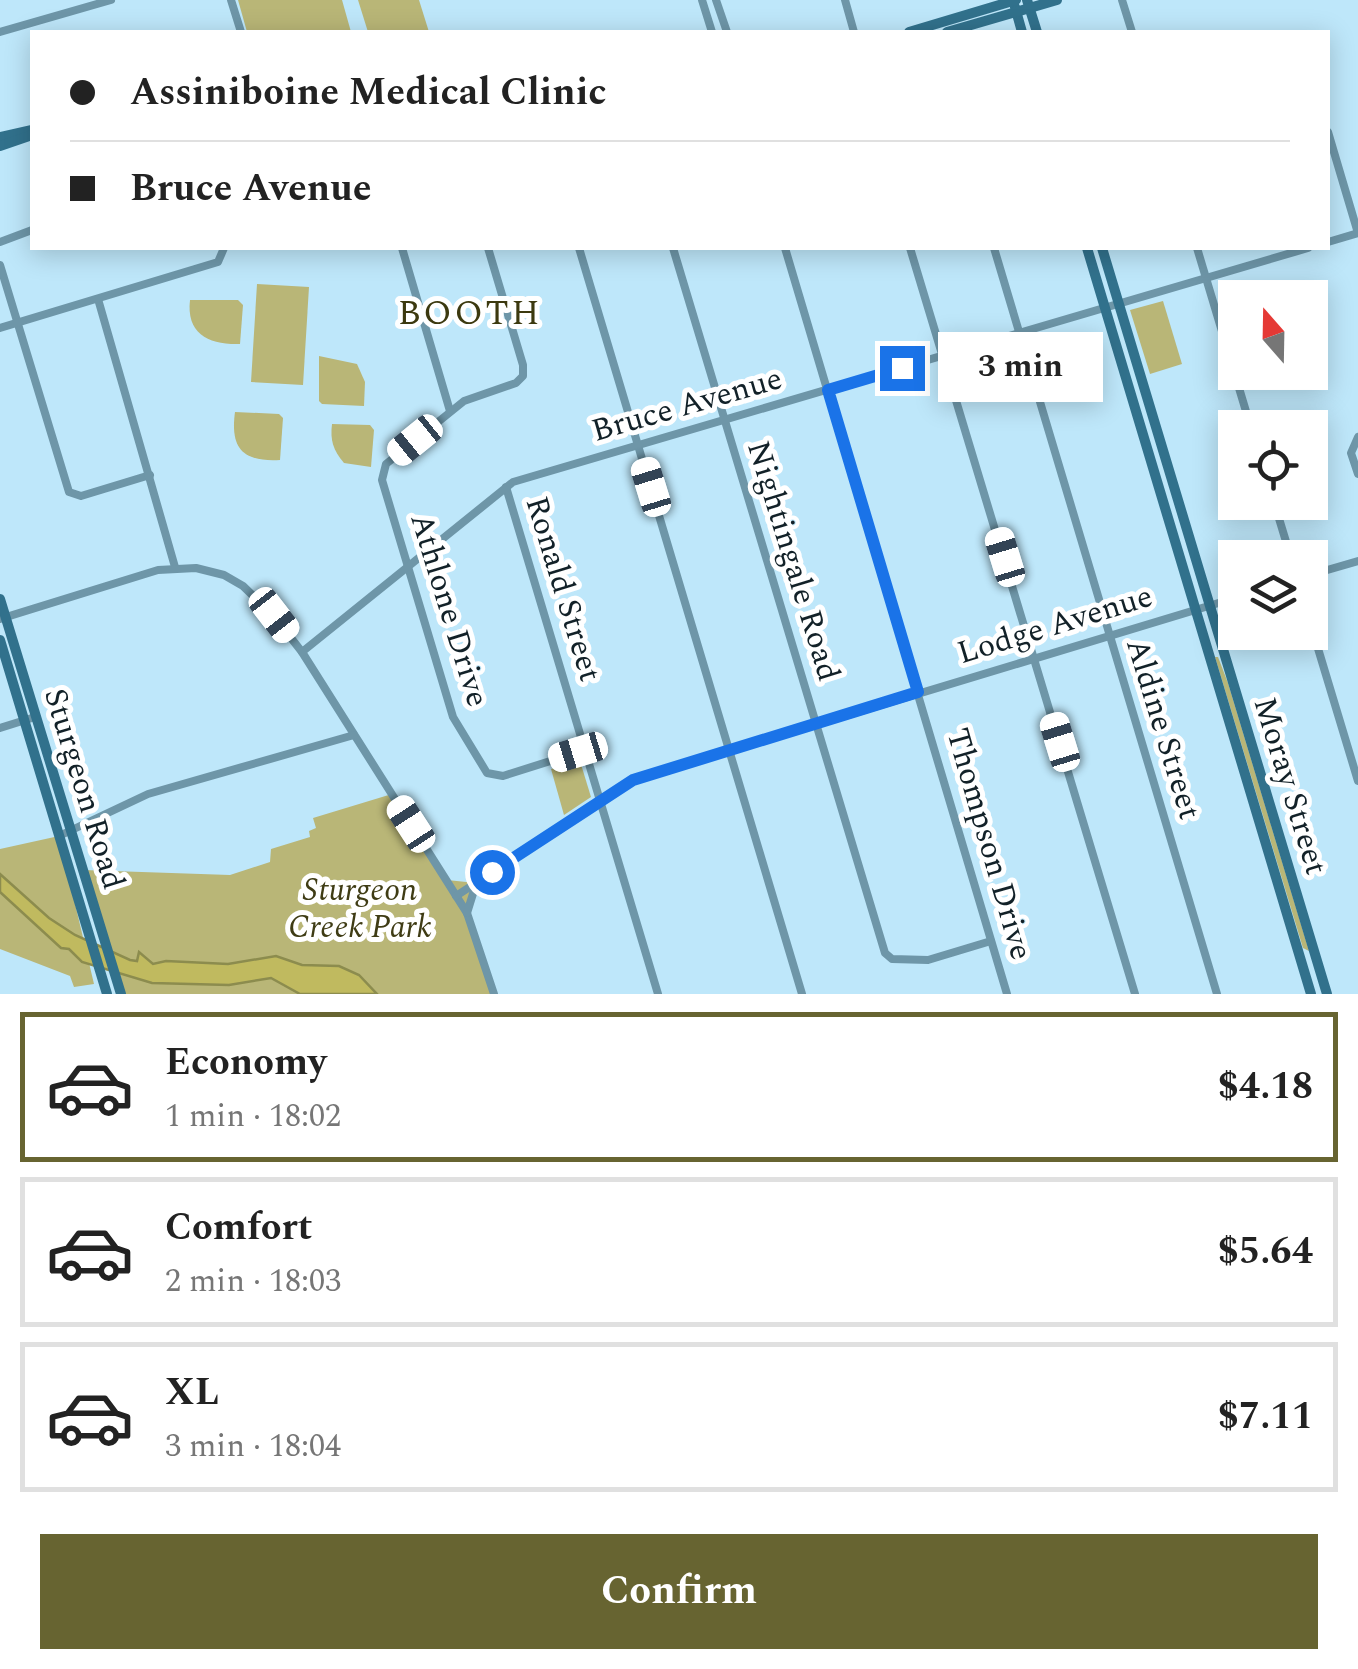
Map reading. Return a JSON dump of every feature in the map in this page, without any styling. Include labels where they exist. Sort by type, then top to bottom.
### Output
[{"type":"main road","points":[[915,30],[993,4],[1058,0]]},
{"type":"main road","points":[[952,30],[1015,4]]},
{"type":"main road","points":[[1015,4],[1022,30]]},
{"type":"main road","points":[[1028,4],[1036,30]]},
{"type":"main road","points":[[0,137],[30,132]]},
{"type":"main road","points":[[0,146],[30,133]]},
{"type":"main road","name":"Moray Street","points":[[1088,250],[1312,994]]},
{"type":"main road","name":"Moray Street","points":[[1103,250],[1327,994]]},
{"type":"main road","name":"Sturgeon Road","points":[[0,600],[107,992]]},
{"type":"main road","name":"Sturgeon Road","points":[[0,640],[30,719]]},
{"type":"main road","name":"Sturgeon Road","points":[[64,833],[101,925],[121,994]]},
{"type":"street","points":[[0,32],[111,0]]},
{"type":"street","points":[[231,0],[240,30]]},
{"type":"street","points":[[702,0],[711,30]]},
{"type":"street","points":[[716,0],[725,30]]},
{"type":"street","points":[[845,0],[853,30]]},
{"type":"street","points":[[1122,0],[1131,30]]},
{"type":"street","points":[[1330,139],[1358,233],[1330,241]]},
{"type":"street","points":[[0,242],[30,231]]},
{"type":"street","points":[[0,328],[218,262],[223,250]]},
{"type":"street","points":[[403,250],[450,411]]},
{"type":"street","name":"Athlone Drive","points":[[489,250],[524,370],[516,382],[472,396],[450,411],[382,471],[453,717],[487,773],[503,776],[585,750]]},
{"type":"street","points":[[580,250],[802,994]]},
{"type":"street","name":"Nightingale Road","points":[[673,250],[886,956],[894,960],[928,960],[992,941]]},
{"type":"street","name":"Thompson Drive","points":[[786,250],[1007,994]]},
{"type":"street","points":[[911,250],[1135,994]]},
{"type":"street","name":"Aldine Street","points":[[995,250],[1217,994]]},
{"type":"street","points":[[1198,250],[1246,410]]},
{"type":"street","name":"Bruce Avenue","points":[[302,652],[506,487],[525,478],[1297,250]]},
{"type":"street","points":[[0,265],[69,492],[81,496],[150,475]]},
{"type":"street","points":[[98,299],[175,567]]},
{"type":"street","points":[[443,388],[454,397],[472,396]]},
{"type":"street","points":[[1358,438],[1352,448],[1358,474]]},
{"type":"street","name":"Ronald Street","points":[[506,487],[658,994]]},
{"type":"street","points":[[1328,570],[1358,561]]},
{"type":"street","points":[[3,618],[175,567],[205,569],[244,586],[274,615],[302,652],[467,913],[494,994]]},
{"type":"street","name":"Lodge Avenue","points":[[456,896],[633,780],[1218,603]]},
{"type":"street","points":[[1319,650],[1358,780]]},
{"type":"street","points":[[0,728],[30,719]]},
{"type":"street","points":[[64,833],[148,794],[354,734]]},
{"type":"street","points":[[467,913],[476,883]]},
{"type":"green space","points":[[238,0],[342,0],[350,30],[246,30]]},
{"type":"green space","points":[[358,0],[419,0],[428,30],[367,30]]},
{"type":"green space","points":[[257,284],[309,287],[303,385],[251,382]]},
{"type":"green space","points":[[190,300],[238,300],[243,305],[240,344],[202,335],[192,321]]},
{"type":"green space","points":[[1163,301],[1182,364],[1150,374],[1130,310]]},
{"type":"green space","points":[[319,356],[357,364],[365,382],[364,406],[319,401]]},
{"type":"green space","points":[[235,412],[279,414],[283,418],[280,460],[257,459],[242,451],[235,435]]},
{"type":"green space","points":[[332,424],[370,425],[374,430],[371,467],[344,463],[333,445]]},
{"type":"green space","points":[[1215,657],[1228,683],[1309,951],[1303,948]]},
{"type":"green space","points":[[580,761],[591,797],[564,815],[551,769]]},
{"type":"green space","name":"Sturgeon Creek Park","points":[[392,794],[447,880],[476,883],[467,913],[494,994],[121,994],[83,870],[230,875],[270,862],[271,849],[310,837],[309,831],[316,828],[313,818]]},
{"type":"green space","points":[[59,836],[94,984],[74,987],[70,976],[0,949],[0,849]]},
{"type":"shaded area","points":[[0,874],[49,918],[75,935],[130,960],[137,961],[139,952],[153,964],[228,964],[276,956],[302,965],[339,966],[359,975],[377,994],[300,994],[271,978],[229,985],[152,983],[82,962],[0,892]]},
{"type":"district","name":"BOOTH","points":[[470,313]]},
{"type":"route","points":[[492,872],[633,780],[918,692],[828,390],[902,368]]}]
